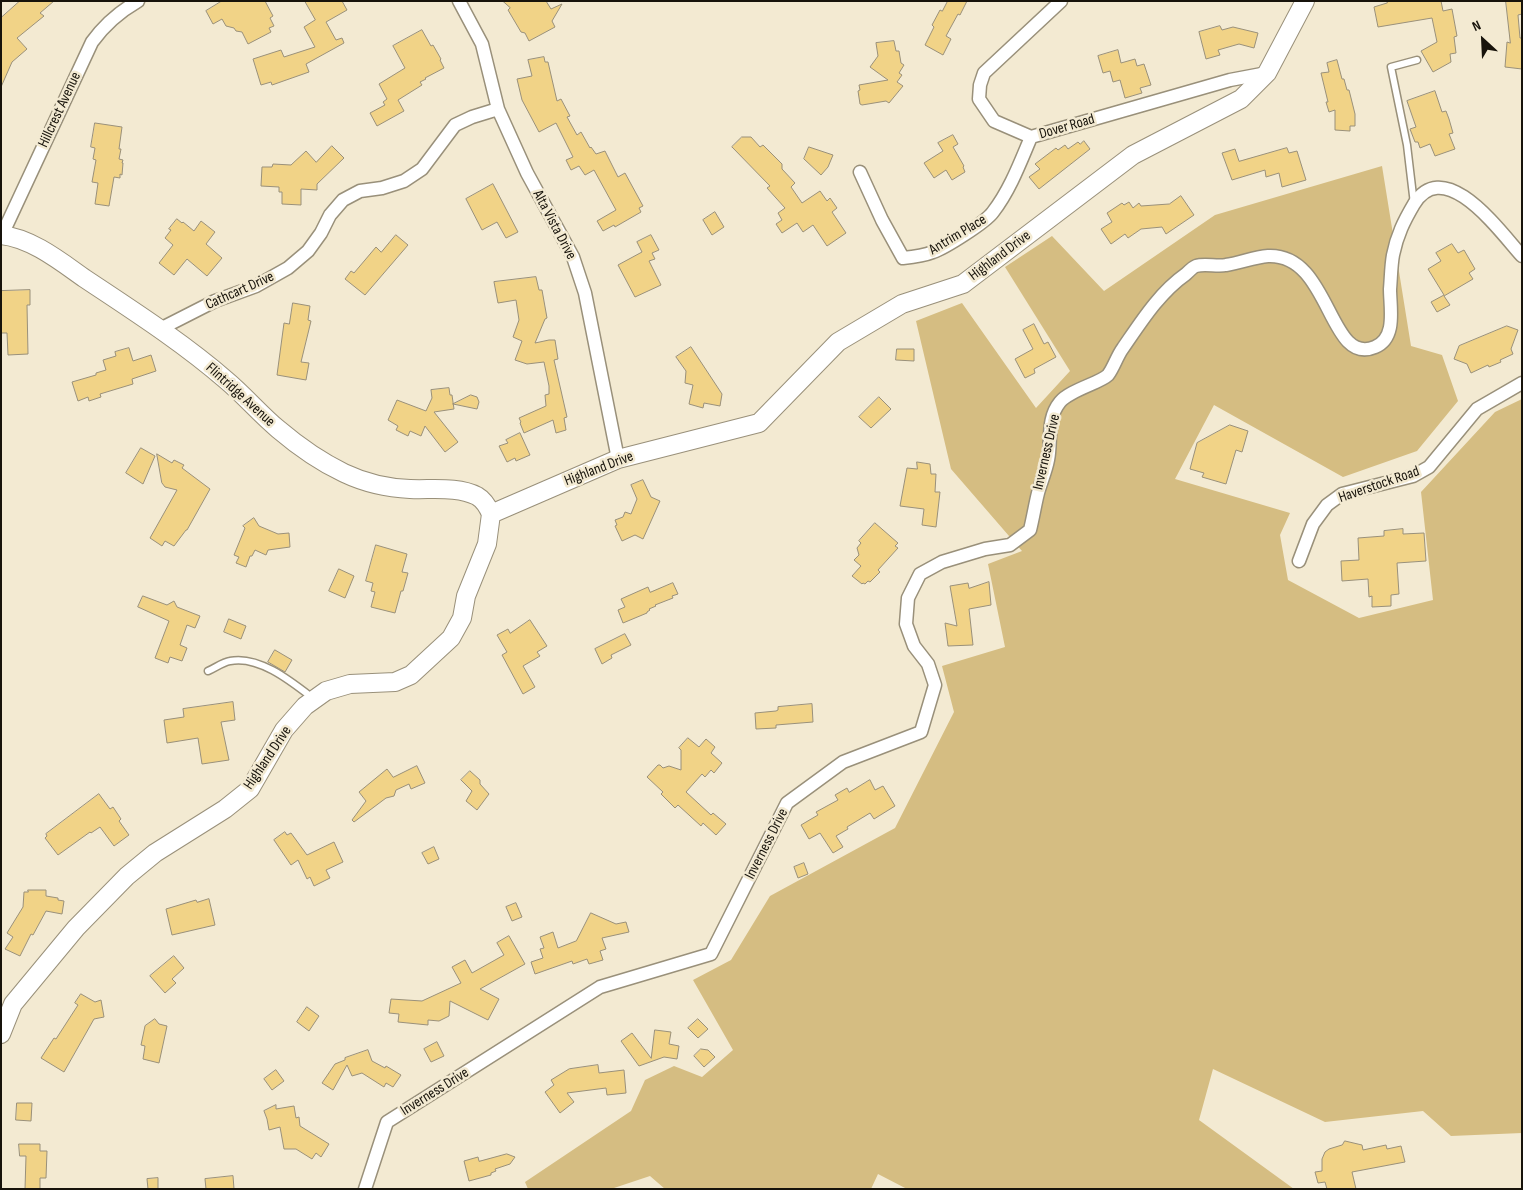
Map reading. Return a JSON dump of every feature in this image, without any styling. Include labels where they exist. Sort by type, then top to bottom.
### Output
[{"type":"street","name":"Hillcrest Avenue","points":[[2,235],[92,42],[102,28],[120,12],[138,1]]},
{"type":"street","name":"Alta Vista Drive","points":[[459,1],[482,44],[498,109],[527,173],[573,257],[585,293],[618,459]]},
{"type":"street","name":"Dover Road","points":[[1061,1],[984,73],[980,85],[979,99],[994,122],[1032,137],[1230,80],[1267,73]]},
{"type":"street","name":"Highland Drive","points":[[1,1034],[13,1004],[76,928],[128,876],[155,853],[225,809],[250,789],[284,730],[305,706],[326,691],[350,684],[395,682],[412,675],[451,638],[462,618],[466,596],[487,544],[491,514],[618,459],[759,422],[838,342],[902,304],[963,284],[1133,155],[1241,99],[1267,73],[1304,1]]},
{"type":"street","name":"Cathcart Drive","points":[[160,329],[215,301],[256,286],[288,268],[308,251],[321,233],[330,215],[342,200],[360,191],[382,188],[404,181],[422,169],[455,125],[472,117],[498,109]]},
{"type":"street","name":"Antrim Place","points":[[860,172],[882,220],[903,258],[918,256],[933,252],[968,232],[992,214],[1013,180],[1032,137]]},
{"type":"street","name":"Inverness Drive","points":[[366,1189],[387,1122],[600,987],[711,954],[787,803],[843,762],[921,732],[935,685],[928,664],[914,646],[906,624],[908,598],[920,574],[942,562],[985,549],[1010,545],[1030,530],[1038,492],[1048,459],[1048,436],[1052,419],[1060,402],[1083,387],[1107,376],[1121,351],[1157,300],[1179,278],[1196,266],[1223,266],[1267,256],[1283,257],[1298,265],[1315,283],[1342,336],[1353,347],[1366,350],[1377,346],[1387,336],[1390,325],[1390,289],[1393,255],[1401,226],[1418,197],[1432,189],[1448,188],[1466,197],[1522,256]]},
{"type":"street","name":"Flintridge Avenue","points":[[2,235],[14,236],[38,248],[160,329],[225,379],[277,428],[305,450],[344,473],[376,485],[408,489],[461,491],[478,496],[485,503],[491,514]]},
{"type":"street","name":"Haverstock Road","points":[[1299,561],[1312,524],[1327,505],[1342,494],[1413,476],[1429,467],[1477,409],[1522,383]]},
{"type":"lane","points":[[1414,204],[1407,145],[1391,67],[1417,60]]},
{"type":"lane","points":[[208,671],[228,661],[242,660],[260,664],[289,679],[314,700]]},
{"type":"shaded area","points":[[1382,166],[1411,346],[1442,355],[1458,401],[1417,451],[1343,477],[1214,405],[1175,479],[1290,513],[1280,535],[1288,580],[1359,618],[1433,600],[1421,492],[1495,412],[1522,399],[1522,1133],[1451,1136],[1423,1111],[1325,1122],[1213,1069],[1199,1120],[1294,1189],[907,1189],[878,1174],[871,1189],[665,1189],[650,1176],[611,1189],[528,1189],[525,1182],[631,1111],[645,1080],[674,1066],[702,1077],[733,1050],[693,980],[731,960],[770,896],[895,828],[954,712],[942,666],[1005,647],[988,564],[1022,551],[951,469],[916,321],[962,303],[1036,408],[1070,371],[1005,267],[1052,236],[1104,291],[1215,215]]},
{"type":"building","points":[[20,1],[54,1],[40,13],[44,16],[17,38],[27,49],[12,62],[1,87],[1,18]]},
{"type":"building","points":[[222,1],[265,1],[273,16],[270,18],[274,26],[269,28],[271,32],[248,44],[242,32],[226,26],[222,19],[213,24],[206,11]]},
{"type":"building","points":[[305,1],[342,1],[347,10],[326,22],[336,40],[342,38],[344,43],[306,64],[309,72],[272,85],[271,82],[261,85],[253,59],[281,50],[284,57],[315,47],[304,27],[315,20]]},
{"type":"building","points":[[503,1],[546,1],[551,9],[562,4],[552,21],[555,27],[529,41],[525,33],[521,32],[508,10],[510,8]]},
{"type":"building","points":[[948,1],[967,1],[946,36],[951,39],[943,55],[925,45],[934,27],[932,25],[940,10],[942,11]]},
{"type":"building","points":[[1387,1],[1441,1],[1443,11],[1452,9],[1457,36],[1454,37],[1456,53],[1450,54],[1451,62],[1433,72],[1421,51],[1437,42],[1432,18],[1378,27],[1374,7],[1387,3]]},
{"type":"building","points":[[1506,1],[1522,1],[1522,14],[1518,15],[1520,38],[1522,38],[1522,69],[1505,67],[1507,42],[1510,43]]},
{"type":"building","points":[[1220,26],[1222,30],[1233,27],[1258,33],[1254,48],[1239,44],[1218,50],[1220,55],[1206,59],[1199,32]]},
{"type":"building","points":[[422,30],[431,46],[433,45],[444,68],[425,78],[420,82],[422,85],[398,100],[404,111],[377,126],[370,113],[385,105],[383,102],[387,99],[379,84],[405,68],[393,46]]},
{"type":"building","points":[[894,41],[896,51],[899,51],[901,63],[904,65],[899,73],[902,75],[897,82],[903,86],[889,103],[886,101],[860,104],[859,85],[888,80],[870,67],[878,56],[876,43]]},
{"type":"building","points":[[1118,50],[1121,63],[1135,59],[1137,66],[1144,64],[1151,85],[1140,88],[1142,93],[1125,98],[1120,80],[1113,82],[1110,71],[1103,73],[1098,56]]},
{"type":"building","points":[[544,57],[545,62],[548,62],[557,101],[561,99],[570,116],[567,117],[577,135],[581,132],[590,148],[596,154],[605,151],[618,177],[625,173],[643,206],[639,208],[641,212],[615,227],[614,225],[603,231],[597,221],[616,210],[594,170],[585,175],[579,166],[571,170],[566,160],[573,157],[556,123],[539,132],[522,100],[517,79],[532,76],[528,60]]},
{"type":"building","points":[[1337,60],[1342,79],[1344,79],[1347,90],[1349,90],[1355,114],[1355,126],[1350,126],[1350,131],[1335,130],[1335,110],[1329,112],[1326,102],[1328,102],[1321,73],[1329,72],[1327,63]]},
{"type":"building","points":[[1435,91],[1442,112],[1446,111],[1449,119],[1453,133],[1449,134],[1455,149],[1435,156],[1430,144],[1420,148],[1418,142],[1415,142],[1410,129],[1416,127],[1407,101]]},
{"type":"building","points":[[95,123],[122,127],[119,159],[123,160],[122,175],[120,174],[120,178],[114,177],[109,206],[95,204],[98,183],[92,182],[96,160],[93,159],[95,148],[91,147]]},
{"type":"building","points":[[953,135],[958,144],[953,147],[964,166],[965,172],[952,180],[946,170],[934,178],[924,163],[943,151],[938,143]]},
{"type":"building","points":[[742,137],[751,137],[760,147],[763,145],[782,164],[782,169],[795,183],[791,187],[802,203],[820,191],[827,201],[830,198],[837,208],[832,212],[846,233],[827,246],[813,225],[803,232],[797,223],[782,233],[776,224],[782,220],[778,213],[785,208],[767,188],[770,186],[732,147]]},
{"type":"building","points":[[1084,141],[1090,149],[1039,189],[1029,177],[1040,169],[1035,164],[1056,148],[1058,150],[1065,145],[1068,149],[1078,142],[1080,144]]},
{"type":"building","points":[[332,146],[344,158],[317,184],[317,190],[301,189],[301,205],[282,204],[282,192],[279,192],[279,187],[261,186],[262,167],[272,167],[273,164],[291,165],[306,151],[316,162]]},
{"type":"building","points":[[809,147],[833,155],[828,167],[821,175],[804,159]]},
{"type":"building","points":[[1287,148],[1289,153],[1297,151],[1306,180],[1282,187],[1279,173],[1266,177],[1265,170],[1232,180],[1222,153],[1235,149],[1239,161]]},
{"type":"building","points":[[493,184],[518,232],[506,238],[497,222],[482,230],[466,199]]},
{"type":"building","points":[[1181,196],[1194,215],[1166,234],[1162,227],[1141,229],[1128,238],[1125,234],[1111,244],[1101,229],[1112,222],[1107,213],[1122,203],[1124,205],[1129,202],[1133,208],[1139,203],[1141,206],[1169,204]]},
{"type":"building","points":[[715,212],[724,227],[712,235],[703,220]]},
{"type":"building","points":[[177,219],[194,231],[201,221],[215,232],[206,244],[222,258],[207,276],[187,259],[174,275],[159,263],[173,245],[165,238]]},
{"type":"building","points":[[396,235],[408,245],[365,295],[345,279],[351,271],[354,273],[376,247],[381,252]]},
{"type":"building","points":[[651,235],[659,250],[652,253],[655,259],[649,261],[661,285],[635,297],[618,265],[642,252],[637,242]]},
{"type":"building","points":[[1452,244],[1458,253],[1464,250],[1475,269],[1469,273],[1473,279],[1444,296],[1450,305],[1437,312],[1431,302],[1444,295],[1428,269],[1441,261],[1436,253]]},
{"type":"building","points":[[536,277],[539,290],[542,290],[547,318],[535,343],[555,340],[558,359],[554,360],[567,417],[564,418],[566,430],[556,433],[553,420],[524,433],[519,418],[546,406],[545,395],[549,394],[549,386],[544,362],[527,364],[515,360],[522,341],[513,337],[519,320],[516,300],[498,303],[494,282]]},
{"type":"building","points":[[30,290],[30,305],[27,305],[28,354],[8,355],[7,333],[1,333],[1,291]]},
{"type":"building","points":[[293,303],[310,306],[308,320],[311,321],[301,362],[309,363],[306,380],[277,375],[284,323],[289,324]]},
{"type":"building","points":[[1034,324],[1044,344],[1048,342],[1056,357],[1034,369],[1035,373],[1025,378],[1015,359],[1033,349],[1023,330]]},
{"type":"building","points":[[1507,326],[1518,330],[1511,349],[1513,354],[1500,360],[1501,362],[1489,367],[1488,365],[1471,373],[1467,364],[1454,359],[1459,346]]},
{"type":"building","points":[[691,347],[722,394],[720,406],[704,403],[703,408],[689,404],[693,385],[685,383],[686,371],[676,357]]},
{"type":"building","points":[[129,348],[133,361],[151,355],[156,371],[132,379],[133,384],[100,394],[101,397],[89,401],[88,397],[78,401],[72,382],[106,370],[103,360],[116,356],[115,352]]},
{"type":"building","points":[[897,349],[914,349],[914,361],[896,360]]},
{"type":"building","points":[[449,388],[454,409],[434,412],[458,442],[445,452],[425,426],[421,436],[410,431],[408,436],[396,430],[398,426],[388,420],[397,400],[426,411],[432,398],[431,390]]},
{"type":"building","points":[[471,395],[477,397],[479,402],[477,409],[453,404]]},
{"type":"building","points":[[879,397],[891,409],[871,428],[859,417]]},
{"type":"building","points":[[1230,425],[1248,431],[1242,452],[1236,450],[1226,484],[1202,477],[1204,473],[1190,469],[1197,443]]},
{"type":"building","points":[[520,433],[530,455],[516,461],[515,458],[507,462],[499,446],[508,443],[506,440]]},
{"type":"building","points":[[141,448],[155,456],[143,484],[126,473]]},
{"type":"building","points":[[157,454],[172,463],[174,460],[184,465],[182,468],[210,489],[187,530],[174,546],[165,541],[162,546],[150,538],[177,490],[165,487],[162,483]]},
{"type":"building","points":[[917,462],[930,464],[931,474],[936,474],[935,492],[940,492],[936,527],[922,525],[924,509],[900,506],[907,468],[917,469]]},
{"type":"building","points":[[643,480],[651,497],[660,501],[643,539],[635,535],[622,541],[615,526],[617,525],[615,520],[623,517],[625,512],[631,514],[637,499],[631,485]]},
{"type":"building","points":[[254,518],[259,526],[278,534],[289,533],[290,547],[268,550],[266,555],[255,550],[252,556],[250,556],[246,567],[236,563],[239,557],[234,555],[245,528],[243,526]]},
{"type":"building","points":[[875,523],[898,543],[895,546],[898,548],[870,582],[862,584],[852,576],[861,566],[854,560],[859,555],[857,548],[861,543],[859,541]]},
{"type":"building","points":[[1403,529],[1403,534],[1424,533],[1426,561],[1397,563],[1399,594],[1391,595],[1391,606],[1372,607],[1372,596],[1369,597],[1368,579],[1342,581],[1341,561],[1359,560],[1358,538],[1384,536],[1384,531]]},
{"type":"building","points":[[376,545],[407,554],[402,572],[408,573],[395,613],[371,607],[375,592],[371,591],[373,583],[366,581]]},
{"type":"building","points":[[339,569],[354,576],[345,598],[329,591]]},
{"type":"building","points":[[989,582],[991,605],[969,609],[973,645],[948,646],[945,623],[957,626],[950,586],[968,583],[969,588]]},
{"type":"building","points":[[673,583],[678,594],[672,596],[673,598],[655,605],[647,613],[623,623],[618,610],[625,607],[621,599],[648,587],[650,592]]},
{"type":"building","points":[[143,596],[167,605],[174,601],[177,607],[200,616],[195,628],[187,625],[180,645],[187,648],[182,661],[170,657],[168,663],[155,658],[169,621],[138,607]]},
{"type":"building","points":[[229,619],[246,626],[241,639],[224,632]]},
{"type":"building","points":[[530,620],[547,646],[537,652],[540,656],[523,666],[535,687],[523,694],[502,655],[507,652],[497,635],[508,629],[510,633]]},
{"type":"building","points":[[625,634],[631,645],[611,655],[612,658],[602,664],[595,649]]},
{"type":"building","points":[[275,650],[292,660],[285,672],[268,662]]},
{"type":"building","points":[[233,702],[235,720],[221,722],[229,760],[202,764],[198,738],[167,743],[164,720],[184,717],[183,709]]},
{"type":"building","points":[[812,704],[813,722],[776,725],[776,728],[756,729],[755,713],[776,711],[778,707]]},
{"type":"building","points":[[688,738],[699,747],[706,739],[715,747],[711,753],[722,763],[714,773],[711,770],[705,777],[702,774],[686,792],[711,815],[713,813],[726,824],[716,835],[703,823],[701,826],[678,805],[675,808],[661,794],[663,792],[647,777],[658,765],[663,768],[669,766],[681,770],[681,750],[679,748]]},
{"type":"building","points":[[417,766],[425,783],[411,789],[409,784],[396,790],[394,796],[386,798],[354,822],[352,820],[366,801],[359,792],[387,769],[393,777]]},
{"type":"building","points":[[470,771],[480,780],[480,784],[489,794],[477,810],[466,801],[472,791],[461,780]]},
{"type":"building","points":[[870,780],[875,790],[883,786],[895,806],[874,819],[870,813],[847,827],[848,829],[836,836],[843,847],[833,853],[820,833],[809,839],[801,825],[818,815],[816,812],[838,800],[835,795],[847,788],[849,792]]},
{"type":"building","points":[[99,794],[110,809],[113,807],[121,819],[119,821],[129,835],[114,846],[100,827],[58,855],[45,838],[46,834]]},
{"type":"building","points":[[285,832],[287,835],[291,833],[307,855],[334,842],[343,862],[326,870],[330,878],[314,886],[310,877],[307,879],[298,860],[291,865],[274,840]]},
{"type":"building","points":[[434,847],[439,859],[428,864],[422,853]]},
{"type":"building","points":[[804,863],[808,874],[798,878],[794,867]]},
{"type":"building","points":[[28,890],[46,890],[46,896],[64,901],[62,914],[46,911],[20,956],[5,949],[13,937],[7,933],[23,907],[24,892],[28,892]]},
{"type":"building","points":[[209,899],[215,925],[172,935],[166,909],[196,900],[197,902]]},
{"type":"building","points":[[516,903],[522,917],[512,921],[506,907]]},
{"type":"building","points":[[591,913],[616,924],[626,922],[629,932],[602,938],[606,949],[600,951],[603,960],[589,964],[587,959],[573,964],[572,961],[535,974],[531,962],[543,958],[540,949],[544,948],[540,937],[553,932],[558,948],[576,941]]},
{"type":"building","points":[[509,936],[525,964],[480,989],[499,999],[488,1020],[450,1001],[449,1016],[439,1021],[428,1020],[428,1025],[398,1022],[399,1014],[389,1013],[391,999],[422,1001],[461,983],[452,967],[465,960],[472,973],[504,955],[497,943]]},
{"type":"building","points":[[174,956],[184,968],[172,979],[176,983],[165,993],[150,976]]},
{"type":"building","points":[[81,994],[95,1002],[101,1000],[104,1017],[94,1019],[64,1072],[41,1058],[78,1005],[75,1003]]},
{"type":"building","points":[[307,1007],[319,1016],[309,1031],[297,1022]]},
{"type":"building","points":[[155,1019],[159,1024],[167,1026],[159,1063],[143,1059],[145,1046],[141,1045],[145,1026]]},
{"type":"building","points":[[698,1019],[708,1029],[698,1038],[688,1028]]},
{"type":"building","points":[[655,1030],[671,1032],[669,1044],[679,1046],[677,1059],[664,1057],[639,1066],[621,1041],[632,1033],[651,1058]]},
{"type":"building","points":[[437,1042],[444,1056],[431,1062],[424,1049]]},
{"type":"building","points":[[701,1049],[708,1050],[715,1057],[704,1067],[694,1056]]},
{"type":"building","points":[[368,1050],[372,1061],[385,1068],[386,1066],[401,1075],[393,1087],[386,1083],[384,1087],[362,1073],[352,1076],[347,1065],[333,1090],[322,1083],[335,1064],[345,1060],[345,1058]]},
{"type":"building","points":[[598,1065],[599,1073],[624,1070],[626,1093],[607,1095],[606,1088],[567,1093],[574,1102],[560,1113],[545,1092],[554,1085],[551,1080],[569,1069]]},
{"type":"building","points":[[276,1070],[284,1081],[272,1090],[264,1079]]},
{"type":"building","points":[[17,1103],[32,1103],[31,1121],[16,1120]]},
{"type":"building","points":[[276,1105],[276,1109],[294,1106],[296,1118],[299,1117],[300,1126],[329,1144],[321,1157],[316,1153],[312,1159],[296,1149],[284,1149],[280,1127],[269,1130],[264,1111]]},
{"type":"building","points":[[1345,1141],[1362,1145],[1363,1150],[1386,1145],[1387,1149],[1401,1146],[1405,1162],[1352,1172],[1356,1189],[1327,1189],[1325,1182],[1318,1183],[1315,1172],[1322,1171],[1322,1159],[1325,1152],[1342,1145]]},
{"type":"building","points":[[19,1144],[40,1144],[40,1151],[47,1151],[46,1178],[40,1178],[40,1189],[25,1189],[26,1156],[20,1156]]},
{"type":"building","points":[[507,1154],[515,1157],[510,1164],[495,1169],[496,1171],[491,1173],[491,1175],[469,1181],[464,1161],[478,1157],[479,1161]]},
{"type":"building","points":[[233,1176],[234,1189],[206,1189],[205,1179]]},
{"type":"building","points":[[158,1178],[158,1189],[148,1189],[147,1179]]}]
